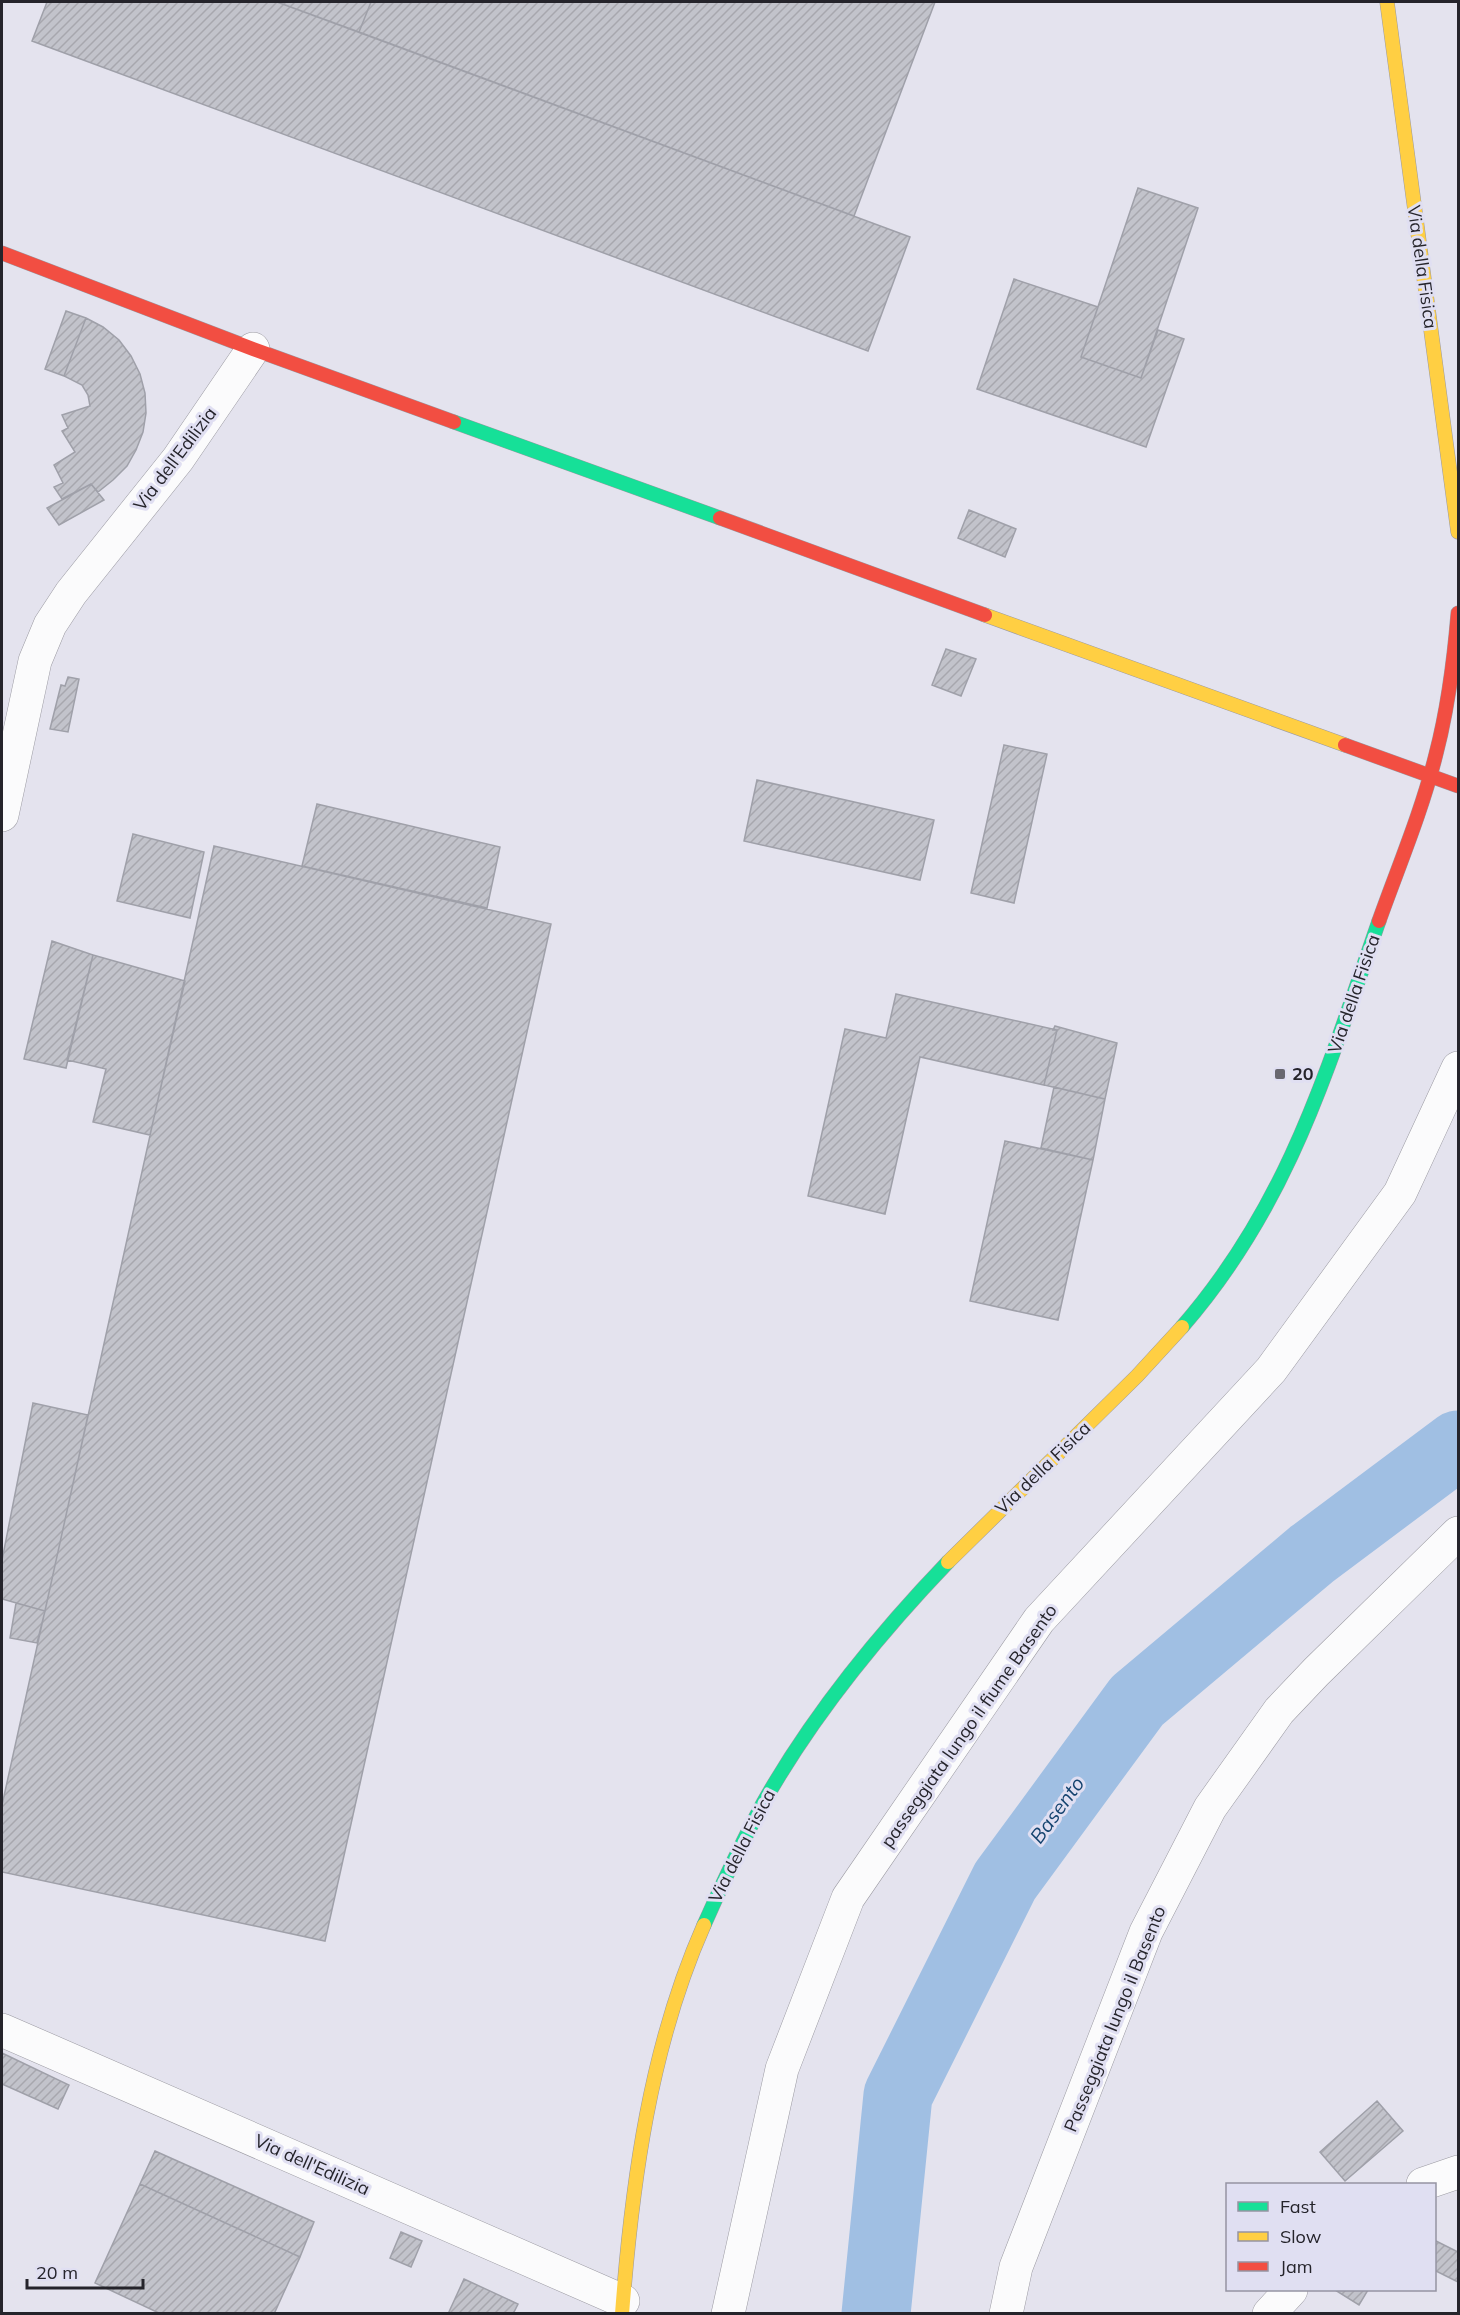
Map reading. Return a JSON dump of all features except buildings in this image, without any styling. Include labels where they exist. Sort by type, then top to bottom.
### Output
[{"type":"street","name":"Via della Fisica","points":[[1387,2],[1458,532]]},
{"type":"street","points":[[2,253],[253,349],[1458,786]]},
{"type":"street","name":"Via dell'Edilizia","points":[[2,815],[35,661],[50,625],[71,593],[178,459],[253,349]]},
{"type":"street","name":"Via della Fisica","points":[[623,2307],[636,2184],[659,2063],[675,2004],[695,1946],[723,1880],[755,1815],[794,1752],[885,1632],[979,1531],[1164,1348],[1236,1257],[1266,1207],[1293,1155],[1316,1101],[1430,776],[1447,704],[1455,653],[1458,613]]},
{"type":"street","name":"passeggiata lungo il fiume Basento","points":[[728,2313],[782,2069],[848,1898],[1039,1620],[1271,1371],[1400,1193],[1458,1068]]},
{"type":"street","name":"Passeggiata lungo il Basento","points":[[1006,2313],[1016,2267],[1146,1932],[1210,1808],[1279,1711],[1316,1671],[1458,1533]]},
{"type":"street","name":"Via dell'Edilizia","points":[[2,2030],[623,2307]]},
{"type":"street","points":[[1426,2183],[1458,2172]]},
{"type":"street","points":[[1269,2313],[1288,2291]]},
{"type":"waterway","name":"Basento","points":[[876,2314],[898,2095],[1005,1881],[1137,1701],[1312,1554],[1458,1445]]},
{"type":"traffic: fast","points":[[454,422],[720,518]]},
{"type":"traffic: fast","points":[[1182,1327],[1219,1280],[1251,1233],[1278,1184],[1322,1083],[1379,921]]},
{"type":"traffic: fast","points":[[704,1925],[754,1820],[802,1740],[871,1648],[948,1562]]},
{"type":"traffic: slow","points":[[1387,2],[1458,532]]},
{"type":"traffic: slow","points":[[985,615],[1345,745]]},
{"type":"traffic: slow","points":[[948,1562],[1137,1376],[1182,1327]]},
{"type":"traffic: slow","points":[[622,2314],[638,2165],[657,2067],[685,1971],[704,1925]]},
{"type":"traffic: jam","points":[[2,253],[253,349],[454,422]]},
{"type":"traffic: jam","points":[[720,518],[985,615]]},
{"type":"traffic: jam","points":[[1379,921],[1417,817],[1436,754],[1450,684],[1458,613]]},
{"type":"traffic: jam","points":[[1345,745],[1458,786]]},
{"type":"place","name":"20","points":[[1280,1074]]}]
